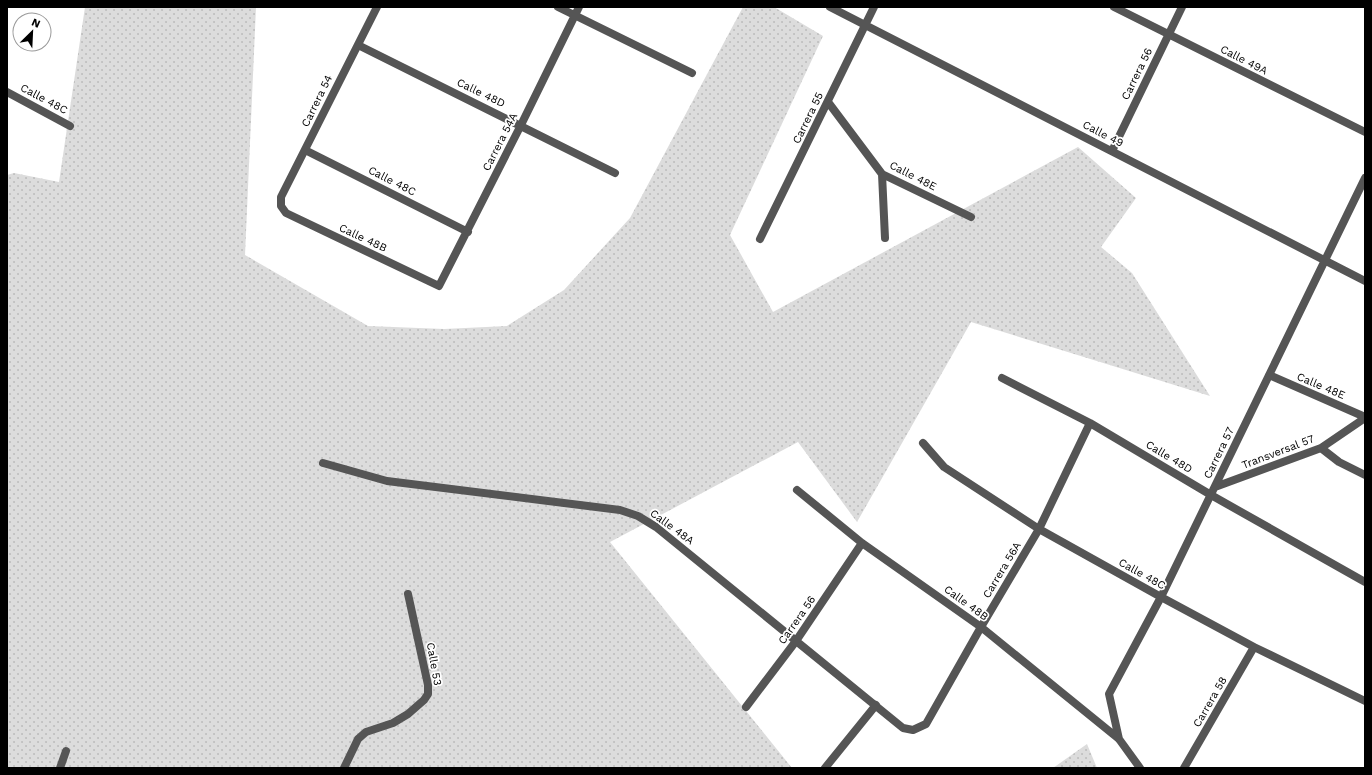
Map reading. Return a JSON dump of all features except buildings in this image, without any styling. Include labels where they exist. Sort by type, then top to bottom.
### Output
[{"type":"street","name":"Carrera 54","points":[[281,206],[281,197],[306,150],[376,7]]},
{"type":"street","points":[[558,7],[692,73]]},
{"type":"street","name":"Carrera 54A","points":[[439,286],[468,232],[579,7]]},
{"type":"street","name":"Calle 49","points":[[830,7],[1365,281]]},
{"type":"street","name":"Carrera 55","points":[[760,239],[874,7]]},
{"type":"street","name":"Calle 49A","points":[[1114,7],[1365,132]]},
{"type":"street","name":"Carrera 56","points":[[1112,152],[1182,7]]},
{"type":"street","name":"Calle 48D","points":[[358,45],[615,172]]},
{"type":"street","name":"Calle 48C","points":[[7,92],[70,126]]},
{"type":"street","name":"Calle 48E","points":[[828,102],[882,174],[971,217]]},
{"type":"street","name":"Calle 48C","points":[[306,150],[468,232]]},
{"type":"street","points":[[882,174],[885,238]]},
{"type":"street","name":"Carrera 57","points":[[1119,739],[1109,694],[1161,597],[1365,178]]},
{"type":"street","name":"Calle 48B","points":[[281,206],[286,214],[439,286]]},
{"type":"street","name":"Calle 48E","points":[[1269,375],[1365,417]]},
{"type":"street","name":"Calle 48D","points":[[1002,378],[1090,423],[1213,491],[1365,582]]},
{"type":"street","name":"Transversal 57","points":[[1213,491],[1321,448],[1365,417]]},
{"type":"street","name":"Carrera 56A","points":[[903,728],[913,730],[926,724],[981,626],[1039,529],[1090,423]]},
{"type":"street","name":"Calle 48C","points":[[923,443],[944,467],[1039,529],[1254,647],[1365,702]]},
{"type":"street","points":[[1321,448],[1339,462],[1365,475]]},
{"type":"street","name":"Calle 48A","points":[[323,463],[387,481],[620,510],[638,516],[656,527],[903,728]]},
{"type":"street","name":"Calle 48B","points":[[797,490],[862,543],[981,626],[1119,739]]},
{"type":"street","name":"Carrera 56","points":[[746,707],[796,641],[862,543]]},
{"type":"street","name":"Calle 53","points":[[344,768],[358,739],[366,732],[393,723],[408,714],[424,700],[428,694],[428,685],[408,594]]},
{"type":"street","name":"Carrera 58","points":[[1184,768],[1254,647]]},
{"type":"street","points":[[825,768],[876,705]]},
{"type":"street","points":[[1119,739],[1140,768]]},
{"type":"street","points":[[60,768],[66,751]]},
{"type":"shaded area","points":[[85,7],[256,7],[245,255],[368,326],[444,329],[507,326],[564,290],[630,218],[743,7],[774,7],[823,36],[730,235],[773,312],[1078,147],[1136,198],[1101,247],[1132,273],[1210,396],[971,322],[857,522],[798,442],[610,542],[792,768],[7,768],[7,175],[14,173],[59,182]]},
{"type":"shaded area","points":[[1087,744],[1097,768],[1053,768]]}]
